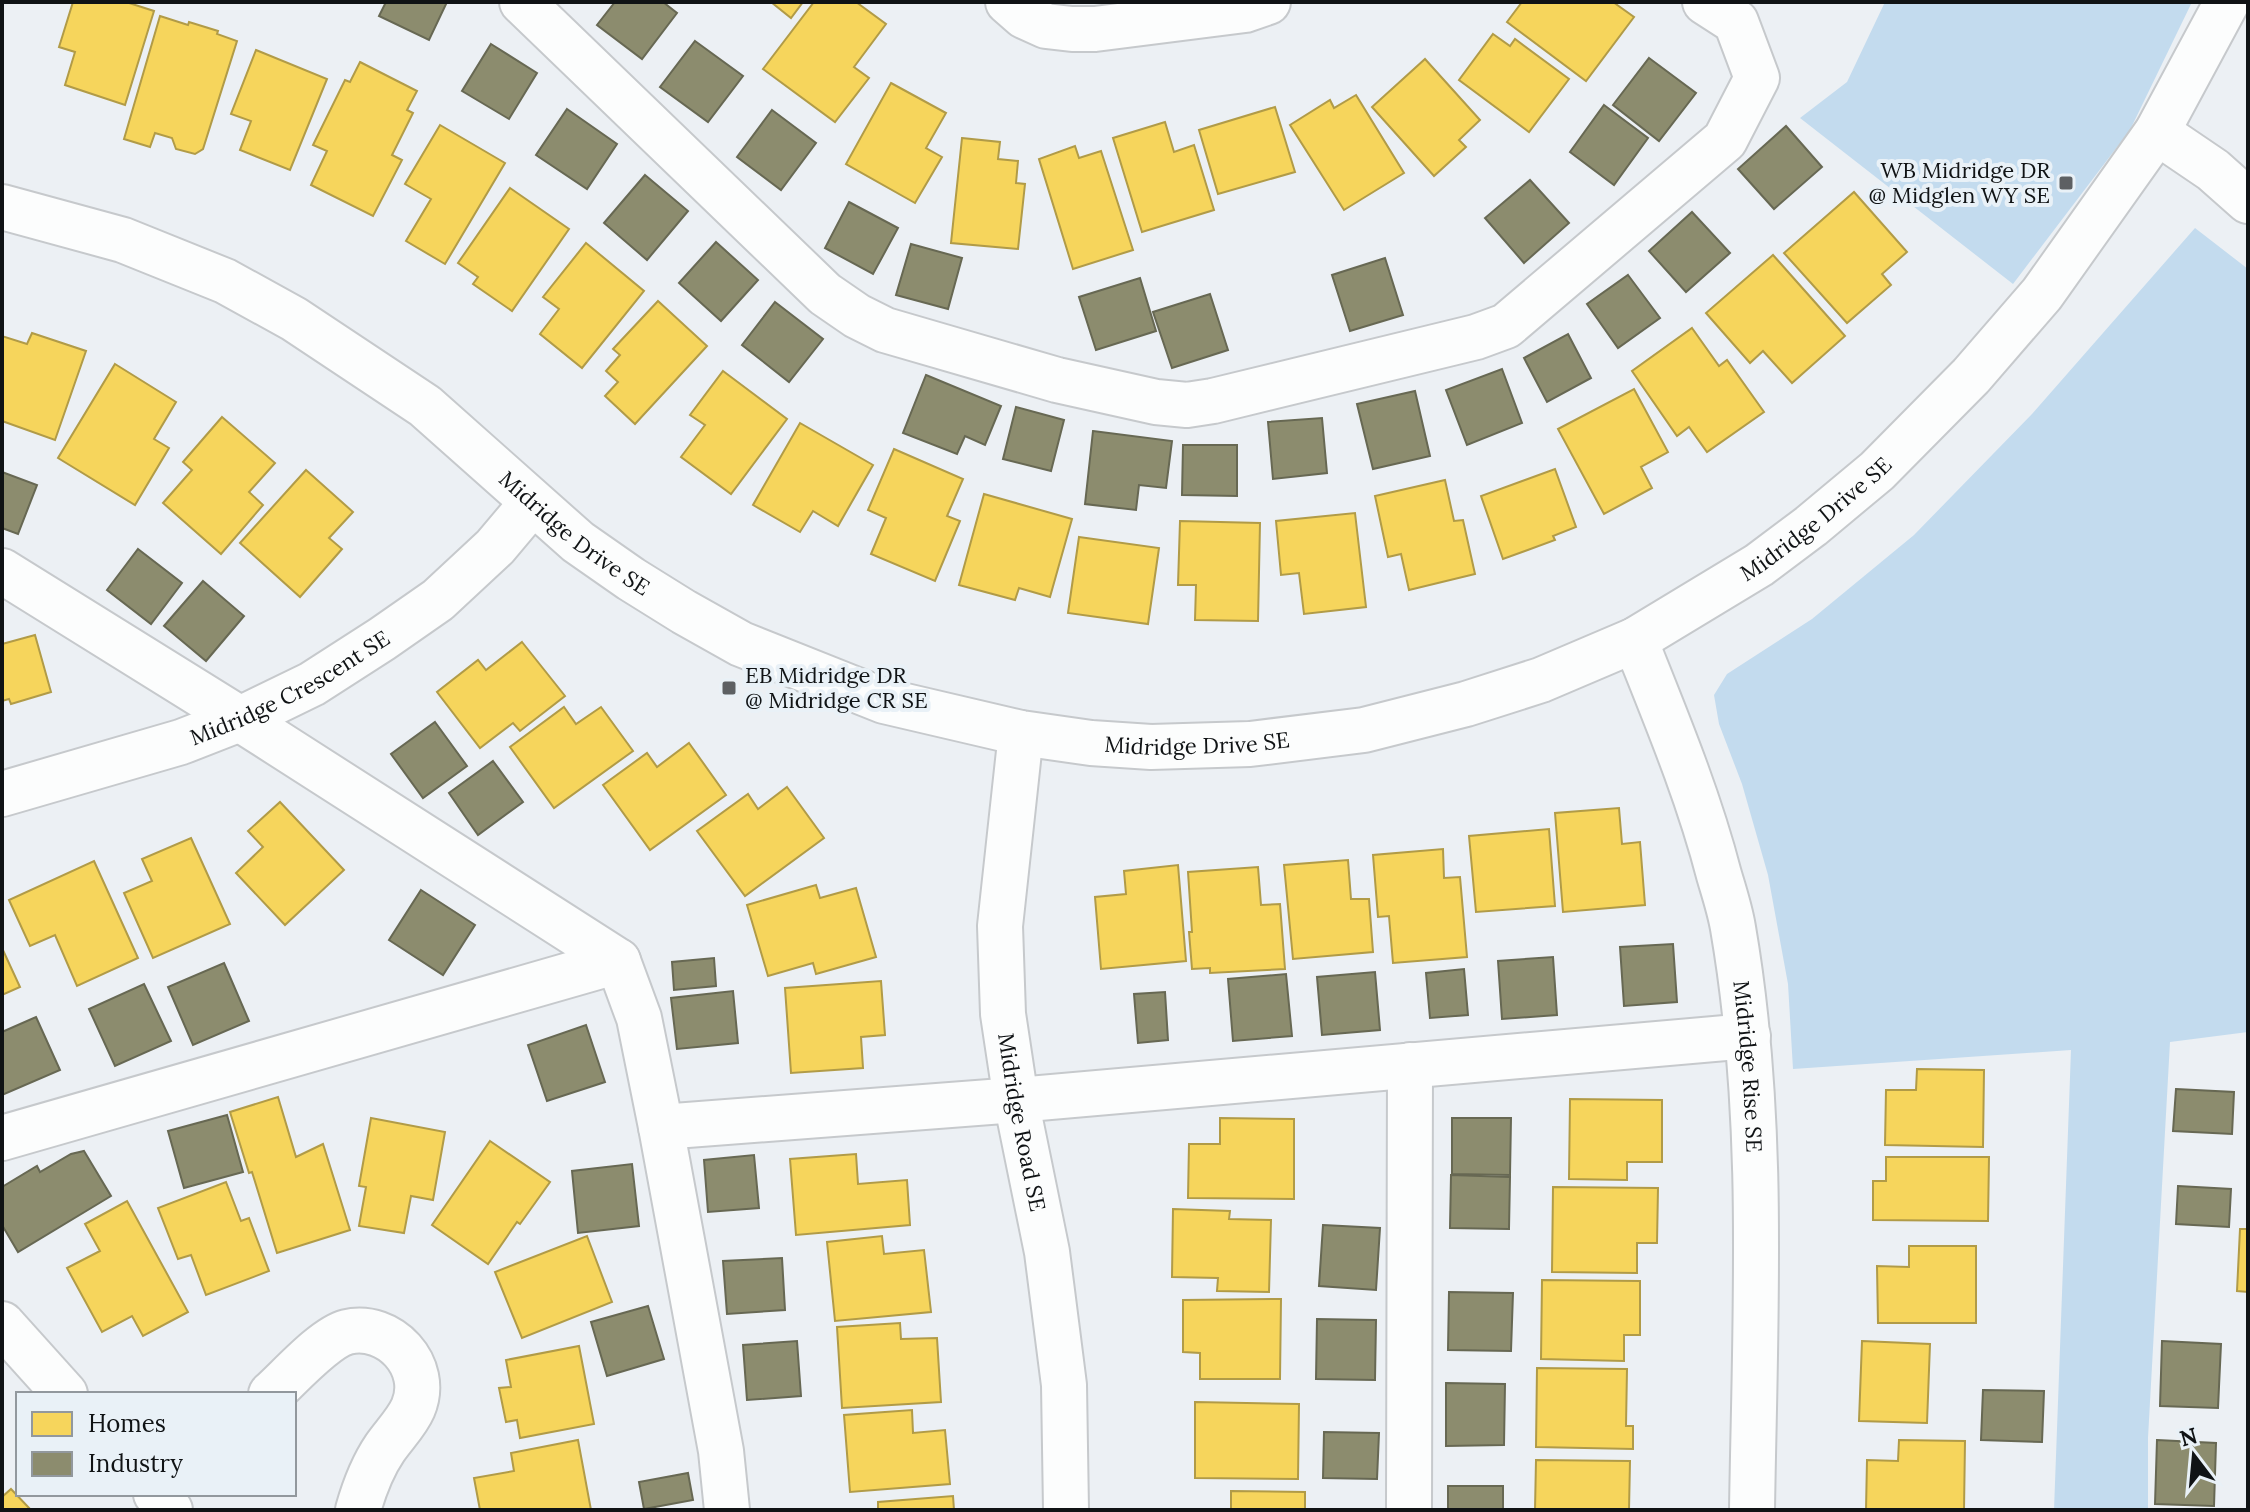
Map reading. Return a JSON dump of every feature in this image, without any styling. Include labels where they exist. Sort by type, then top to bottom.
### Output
[{"type":"street","points":[[522,2],[825,294],[857,316],[885,330],[1057,380],[1156,402],[1187,405],[1476,337],[1506,326],[1725,140],[1757,78],[1736,22],[1705,2]]},
{"type":"street","points":[[1008,2],[1024,16],[1046,26],[1072,29],[1175,20],[1245,10],[1268,2]]},
{"type":"street","name":"Midridge Drive SE","points":[[2,207],[123,240],[225,281],[294,319],[425,406],[578,542],[631,579],[741,644],[884,701],[1021,733],[1091,743],[1151,747],[1250,744],[1364,730],[1526,685],[1635,640],[1759,565],[1811,526],[1877,471],[1971,376],[2042,294],[2157,132],[2227,2]]},
{"type":"street","points":[[2157,132],[2213,170],[2248,201]]},
{"type":"street","name":"Midridge Crescent SE","points":[[2,794],[181,742],[240,719],[312,684],[438,600],[495,547],[532,503]]},
{"type":"street","points":[[2,571],[618,961],[639,1018],[661,1127],[718,1436],[727,1510]]},
{"type":"street","name":"Midridge Rise SE","points":[[1635,640],[1683,758],[1708,833],[1732,925],[1748,1036],[1757,1234],[1752,1510]]},
{"type":"street","name":"Midridge Road SE","points":[[1021,733],[1000,926],[1003,1014],[1016,1100],[1047,1252],[1064,1385],[1066,1510]]},
{"type":"street","points":[[2,1138],[618,961]]},
{"type":"street","points":[[661,1127],[1016,1100],[1748,1036]]},
{"type":"street","points":[[1409,1510],[1410,1065]]},
{"type":"street","points":[[2,1324],[63,1392]]},
{"type":"street","points":[[273,1392],[330,1340],[347,1332],[367,1331],[385,1336],[400,1346],[410,1359],[416,1375],[417,1392],[413,1407],[382,1452],[364,1489],[358,1510]]},
{"type":"shaded area","points":[[1885,2],[2192,2],[2130,130],[2013,284],[1800,118],[1847,82]]},
{"type":"shaded area","points":[[2195,228],[2248,269],[2248,1032],[2170,1042],[2148,1438],[2148,1510],[2054,1510],[2071,1050],[1793,1069],[1788,984],[1768,875],[1742,784],[1719,724],[1714,695],[1727,674],[1812,619],[1914,535],[2032,414]]},
{"type":"building: Homes","points":[[73,2],[126,2],[154,11],[125,105],[65,85],[75,52],[59,47]]},
{"type":"building: Homes","points":[[771,2],[803,2],[791,18]]},
{"type":"building: Homes","points":[[814,2],[856,2],[886,24],[854,67],[869,78],[835,122],[763,69]]},
{"type":"building: Homes","points":[[1522,2],[1613,2],[1634,17],[1586,81],[1507,22]]},
{"type":"building: Homes","points":[[160,16],[218,31],[217,34],[237,41],[203,149],[195,154],[176,149],[172,138],[155,133],[150,147],[124,139]]},
{"type":"building: Homes","points":[[1493,34],[1510,46],[1515,39],[1569,79],[1529,132],[1459,80]]},
{"type":"building: Homes","points":[[256,50],[327,79],[290,170],[240,150],[251,121],[231,114]]},
{"type":"building: Homes","points":[[1425,59],[1480,120],[1459,140],[1466,147],[1434,176],[1372,107]]},
{"type":"building: Homes","points":[[360,62],[417,91],[407,110],[413,113],[392,155],[402,160],[373,216],[311,185],[327,151],[313,145],[345,80],[350,82]]},
{"type":"building: Homes","points":[[891,83],[946,113],[926,148],[942,157],[915,203],[846,164]]},
{"type":"building: Homes","points":[[1356,95],[1404,173],[1344,210],[1290,125],[1330,100],[1334,108]]},
{"type":"building: Homes","points":[[1275,107],[1295,172],[1218,194],[1199,130]]},
{"type":"building: Homes","points":[[1165,122],[1174,152],[1194,145],[1214,210],[1142,232],[1113,138]]},
{"type":"building: Homes","points":[[440,125],[505,163],[445,264],[406,241],[431,199],[405,184]]},
{"type":"building: Homes","points":[[962,138],[1000,142],[998,159],[1018,161],[1016,183],[1025,184],[1018,249],[951,243]]},
{"type":"building: Homes","points":[[1075,146],[1079,158],[1101,151],[1133,250],[1073,269],[1039,159]]},
{"type":"building: Homes","points":[[510,188],[569,229],[512,311],[473,284],[478,277],[458,263]]},
{"type":"building: Homes","points":[[1854,192],[1907,252],[1882,274],[1891,285],[1847,323],[1784,253]]},
{"type":"building: Homes","points":[[586,243],[644,291],[582,368],[540,334],[559,309],[543,297]]},
{"type":"building: Homes","points":[[1773,255],[1845,336],[1792,383],[1763,351],[1750,363],[1706,313]]},
{"type":"building: Homes","points":[[658,301],[707,346],[635,424],[605,396],[618,382],[606,371],[620,355],[613,349]]},
{"type":"building: Homes","points":[[1692,328],[1719,366],[1727,360],[1764,412],[1707,452],[1689,427],[1677,436],[1632,371]]},
{"type":"building: Homes","points":[[32,333],[86,351],[55,440],[2,421],[2,336],[27,344]]},
{"type":"building: Homes","points":[[115,364],[176,402],[154,439],[169,448],[135,505],[58,458]]},
{"type":"building: Homes","points":[[723,371],[787,419],[731,494],[681,457],[705,425],[690,415]]},
{"type":"building: Homes","points":[[1634,389],[1668,452],[1641,467],[1652,488],[1604,514],[1558,429]]},
{"type":"building: Homes","points":[[222,417],[275,463],[249,492],[263,505],[221,554],[163,503],[192,470],[183,462]]},
{"type":"building: Homes","points":[[800,423],[873,465],[838,526],[813,511],[800,532],[753,505]]},
{"type":"building: Homes","points":[[894,449],[963,479],[947,516],[960,521],[935,581],[871,554],[886,518],[868,510]]},
{"type":"building: Homes","points":[[1555,469],[1576,527],[1553,536],[1555,540],[1503,559],[1481,496]]},
{"type":"building: Homes","points":[[306,470],[353,512],[329,538],[342,549],[300,597],[240,543]]},
{"type":"building: Homes","points":[[1445,480],[1454,521],[1463,520],[1475,574],[1409,590],[1401,554],[1388,557],[1375,496]]},
{"type":"building: Homes","points":[[984,494],[1072,519],[1050,597],[1019,588],[1015,600],[959,585]]},
{"type":"building: Homes","points":[[1355,513],[1366,607],[1304,614],[1299,573],[1281,575],[1276,521]]},
{"type":"building: Homes","points":[[1180,521],[1260,523],[1258,621],[1195,620],[1196,585],[1178,585]]},
{"type":"building: Homes","points":[[1079,537],[1159,548],[1148,624],[1068,613]]},
{"type":"building: Homes","points":[[35,635],[51,692],[11,704],[9,699],[2,701],[2,644]]},
{"type":"building: Homes","points":[[522,642],[565,696],[520,731],[513,723],[480,748],[437,692],[478,660],[486,670]]},
{"type":"building: Homes","points":[[564,707],[576,724],[601,707],[633,751],[554,808],[510,747]]},
{"type":"building: Homes","points":[[689,743],[726,795],[650,850],[603,785],[647,753],[657,767]]},
{"type":"building: Homes","points":[[787,787],[824,838],[745,896],[697,831],[748,794],[758,809]]},
{"type":"building: Homes","points":[[280,802],[344,870],[285,925],[236,873],[263,847],[248,831]]},
{"type":"building: Homes","points":[[1619,808],[1622,844],[1640,842],[1645,905],[1563,912],[1555,813]]},
{"type":"building: Homes","points":[[1549,829],[1555,906],[1476,912],[1469,836]]},
{"type":"building: Homes","points":[[191,838],[230,924],[153,958],[124,893],[152,881],[142,859]]},
{"type":"building: Homes","points":[[1443,849],[1444,878],[1460,877],[1467,957],[1393,963],[1389,916],[1378,917],[1373,855]]},
{"type":"building: Homes","points":[[1348,860],[1351,899],[1369,899],[1373,952],[1293,959],[1284,865]]},
{"type":"building: Homes","points":[[94,861],[138,958],[77,986],[55,935],[30,946],[9,900]]},
{"type":"building: Homes","points":[[1178,865],[1186,961],[1101,969],[1095,897],[1126,894],[1124,871]]},
{"type":"building: Homes","points":[[1258,867],[1261,905],[1280,904],[1285,969],[1210,973],[1210,968],[1192,969],[1188,872]]},
{"type":"building: Homes","points":[[816,885],[820,898],[856,888],[876,957],[816,974],[813,963],[768,976],[747,905]]},
{"type":"building: Homes","points":[[2,948],[20,987],[2,995]]},
{"type":"building: Homes","points":[[881,981],[885,1035],[861,1037],[863,1068],[791,1073],[785,988]]},
{"type":"building: Homes","points":[[1917,1069],[1984,1070],[1983,1147],[1885,1145],[1886,1090],[1916,1090]]},
{"type":"building: Homes","points":[[278,1097],[296,1157],[323,1144],[350,1230],[277,1253],[230,1112]]},
{"type":"building: Homes","points":[[1570,1099],[1662,1100],[1662,1162],[1627,1162],[1627,1180],[1569,1179]]},
{"type":"building: Homes","points":[[371,1118],[445,1132],[433,1200],[411,1196],[404,1233],[359,1226],[366,1187],[359,1186]]},
{"type":"building: Homes","points":[[1220,1118],[1294,1119],[1294,1199],[1188,1198],[1189,1144],[1220,1144]]},
{"type":"building: Homes","points":[[490,1141],[550,1182],[488,1264],[432,1225]]},
{"type":"building: Homes","points":[[856,1154],[858,1184],[907,1180],[910,1225],[796,1235],[790,1159]]},
{"type":"building: Homes","points":[[1886,1157],[1989,1157],[1988,1221],[1873,1220],[1873,1181],[1886,1181]]},
{"type":"building: Homes","points":[[226,1182],[241,1221],[249,1218],[269,1271],[206,1295],[191,1255],[178,1259],[158,1208]]},
{"type":"building: Homes","points":[[1553,1187],[1658,1188],[1657,1243],[1637,1243],[1637,1273],[1552,1272]]},
{"type":"building: Homes","points":[[127,1201],[188,1312],[143,1336],[132,1316],[102,1332],[67,1268],[100,1251],[85,1224]]},
{"type":"building: Homes","points":[[1173,1209],[1230,1211],[1229,1219],[1271,1220],[1269,1292],[1217,1291],[1218,1278],[1172,1277]]},
{"type":"building: Homes","points":[[2240,1229],[2248,1229],[2248,1292],[2237,1291]]},
{"type":"building: Homes","points":[[587,1236],[612,1302],[522,1338],[495,1272]]},
{"type":"building: Homes","points":[[882,1236],[884,1254],[924,1250],[931,1312],[835,1321],[827,1242]]},
{"type":"building: Homes","points":[[1909,1246],[1976,1246],[1976,1323],[1878,1323],[1877,1266],[1909,1267]]},
{"type":"building: Homes","points":[[1542,1280],[1640,1281],[1640,1335],[1624,1335],[1624,1361],[1541,1359]]},
{"type":"building: Homes","points":[[1281,1299],[1280,1379],[1200,1379],[1200,1353],[1183,1352],[1183,1300]]},
{"type":"building: Homes","points":[[900,1323],[901,1339],[937,1338],[941,1402],[842,1408],[837,1327]]},
{"type":"building: Homes","points":[[1862,1341],[1930,1344],[1927,1423],[1859,1421]]},
{"type":"building: Homes","points":[[579,1346],[594,1424],[520,1438],[517,1420],[506,1422],[499,1388],[511,1387],[506,1360]]},
{"type":"building: Homes","points":[[1537,1368],[1627,1369],[1626,1426],[1633,1426],[1633,1449],[1536,1447]]},
{"type":"building: Homes","points":[[1195,1402],[1299,1404],[1298,1479],[1195,1478]]},
{"type":"building: Homes","points":[[912,1410],[913,1433],[945,1430],[950,1484],[850,1492],[844,1415]]},
{"type":"building: Homes","points":[[578,1440],[591,1510],[480,1510],[474,1478],[514,1471],[511,1453]]},
{"type":"building: Homes","points":[[1899,1440],[1965,1441],[1964,1510],[1866,1510],[1867,1460],[1898,1461]]},
{"type":"building: Homes","points":[[1536,1460],[1630,1461],[1629,1510],[1535,1510]]},
{"type":"building: Homes","points":[[11,1489],[31,1510],[2,1510],[2,1497]]},
{"type":"building: Homes","points":[[1231,1491],[1305,1492],[1305,1510],[1231,1510]]},
{"type":"building: Homes","points":[[953,1496],[954,1510],[878,1510],[878,1502]]},
{"type":"building: Industry","points":[[386,2],[447,2],[429,40],[379,16]]},
{"type":"building: Industry","points":[[615,2],[663,2],[677,13],[642,59],[597,25]]},
{"type":"building: Industry","points":[[695,41],[743,76],[708,122],[660,87]]},
{"type":"building: Industry","points":[[491,44],[537,73],[509,119],[462,91]]},
{"type":"building: Industry","points":[[1649,58],[1696,93],[1659,141],[1613,105]]},
{"type":"building: Industry","points":[[1604,105],[1648,138],[1614,185],[1570,152]]},
{"type":"building: Industry","points":[[567,109],[617,144],[587,189],[536,155]]},
{"type":"building: Industry","points":[[772,110],[816,143],[781,190],[737,157]]},
{"type":"building: Industry","points":[[1786,126],[1822,167],[1774,209],[1738,169]]},
{"type":"building: Industry","points":[[645,175],[688,211],[647,260],[604,223]]},
{"type":"building: Industry","points":[[1530,180],[1569,223],[1524,263],[1485,218]]},
{"type":"building: Industry","points":[[849,202],[898,228],[873,274],[825,248]]},
{"type":"building: Industry","points":[[1692,212],[1730,253],[1686,292],[1649,251]]},
{"type":"building: Industry","points":[[716,242],[758,280],[721,321],[679,283]]},
{"type":"building: Industry","points":[[911,244],[962,258],[948,309],[896,295]]},
{"type":"building: Industry","points":[[1385,258],[1403,315],[1350,331],[1332,275]]},
{"type":"building: Industry","points":[[1628,275],[1660,318],[1618,348],[1587,304]]},
{"type":"building: Industry","points":[[1140,278],[1156,331],[1096,350],[1079,297]]},
{"type":"building: Industry","points":[[1210,294],[1228,350],[1172,368],[1153,312]]},
{"type":"building: Industry","points":[[775,302],[823,339],[789,382],[742,345]]},
{"type":"building: Industry","points":[[1568,334],[1591,378],[1547,402],[1524,358]]},
{"type":"building: Industry","points":[[1502,369],[1522,423],[1467,445],[1446,390]]},
{"type":"building: Industry","points":[[926,375],[1001,406],[985,445],[965,436],[957,454],[903,433]]},
{"type":"building: Industry","points":[[1415,391],[1430,456],[1373,469],[1357,404]]},
{"type":"building: Industry","points":[[1016,407],[1064,420],[1051,471],[1003,459]]},
{"type":"building: Industry","points":[[1322,418],[1327,473],[1273,479],[1268,422]]},
{"type":"building: Industry","points":[[1093,431],[1172,441],[1166,488],[1139,485],[1136,510],[1085,504]]},
{"type":"building: Industry","points":[[1183,445],[1237,445],[1237,496],[1182,495]]},
{"type":"building: Industry","points":[[2,472],[37,485],[18,534],[2,528]]},
{"type":"building: Industry","points":[[138,549],[182,583],[151,624],[107,590]]},
{"type":"building: Industry","points":[[203,581],[244,616],[206,661],[164,626]]},
{"type":"building: Industry","points":[[435,722],[467,766],[423,798],[391,754]]},
{"type":"building: Industry","points":[[493,761],[523,802],[478,835],[449,793]]},
{"type":"building: Industry","points":[[421,890],[475,925],[443,975],[389,940]]},
{"type":"building: Industry","points":[[1673,944],[1677,1002],[1624,1006],[1620,947]]},
{"type":"building: Industry","points":[[1553,957],[1557,1015],[1502,1019],[1498,961]]},
{"type":"building: Industry","points":[[714,958],[716,986],[674,990],[672,962]]},
{"type":"building: Industry","points":[[224,963],[249,1021],[193,1045],[168,987]]},
{"type":"building: Industry","points":[[1464,969],[1468,1015],[1430,1018],[1426,973]]},
{"type":"building: Industry","points":[[1375,972],[1380,1030],[1322,1035],[1317,977]]},
{"type":"building: Industry","points":[[1286,974],[1292,1036],[1233,1041],[1228,979]]},
{"type":"building: Industry","points":[[144,984],[171,1041],[115,1066],[89,1009]]},
{"type":"building: Industry","points":[[733,991],[738,1043],[677,1049],[671,998]]},
{"type":"building: Industry","points":[[1165,992],[1168,1040],[1138,1043],[1134,994]]},
{"type":"building: Industry","points":[[36,1017],[60,1070],[2,1095],[2,1032]]},
{"type":"building: Industry","points":[[586,1025],[605,1082],[547,1101],[528,1045]]},
{"type":"building: Industry","points":[[2176,1089],[2234,1092],[2232,1134],[2173,1131]]},
{"type":"building: Industry","points":[[227,1115],[243,1172],[184,1188],[168,1131]]},
{"type":"building: Industry","points":[[1452,1118],[1511,1118],[1510,1175],[1452,1174]]},
{"type":"building: Industry","points":[[84,1151],[111,1196],[18,1252],[2,1225],[2,1187],[37,1166],[40,1172],[71,1154]]},
{"type":"building: Industry","points":[[754,1155],[759,1208],[708,1212],[704,1160]]},
{"type":"building: Industry","points":[[632,1164],[639,1226],[578,1233],[572,1171]]},
{"type":"building: Industry","points":[[1451,1175],[1510,1177],[1509,1229],[1450,1228]]},
{"type":"building: Industry","points":[[2178,1186],[2231,1189],[2229,1227],[2176,1224]]},
{"type":"building: Industry","points":[[1323,1225],[1380,1228],[1376,1290],[1319,1286]]},
{"type":"building: Industry","points":[[782,1258],[785,1310],[727,1314],[723,1261]]},
{"type":"building: Industry","points":[[1449,1292],[1513,1293],[1511,1351],[1448,1350]]},
{"type":"building: Industry","points":[[648,1306],[664,1359],[607,1376],[591,1322]]},
{"type":"building: Industry","points":[[1317,1319],[1376,1320],[1375,1380],[1316,1379]]},
{"type":"building: Industry","points":[[797,1341],[801,1396],[747,1400],[743,1345]]},
{"type":"building: Industry","points":[[2162,1341],[2221,1344],[2218,1408],[2160,1406]]},
{"type":"building: Industry","points":[[1446,1383],[1505,1384],[1504,1445],[1446,1446]]},
{"type":"building: Industry","points":[[1983,1390],[2044,1391],[2042,1442],[1981,1440]]},
{"type":"building: Industry","points":[[1324,1432],[1379,1433],[1377,1479],[1323,1478]]},
{"type":"building: Industry","points":[[2157,1440],[2216,1443],[2214,1506],[2155,1504]]},
{"type":"building: Industry","points":[[688,1473],[693,1500],[644,1509],[639,1482]]},
{"type":"building: Industry","points":[[1448,1486],[1503,1486],[1503,1510],[1448,1510]]},
{"type":"place","name":"WB Midridge DR @ Midglen WY SE","points":[[2066,183]]},
{"type":"place","name":"EB Midridge DR @ Midridge CR SE","points":[[729,688]]}]
